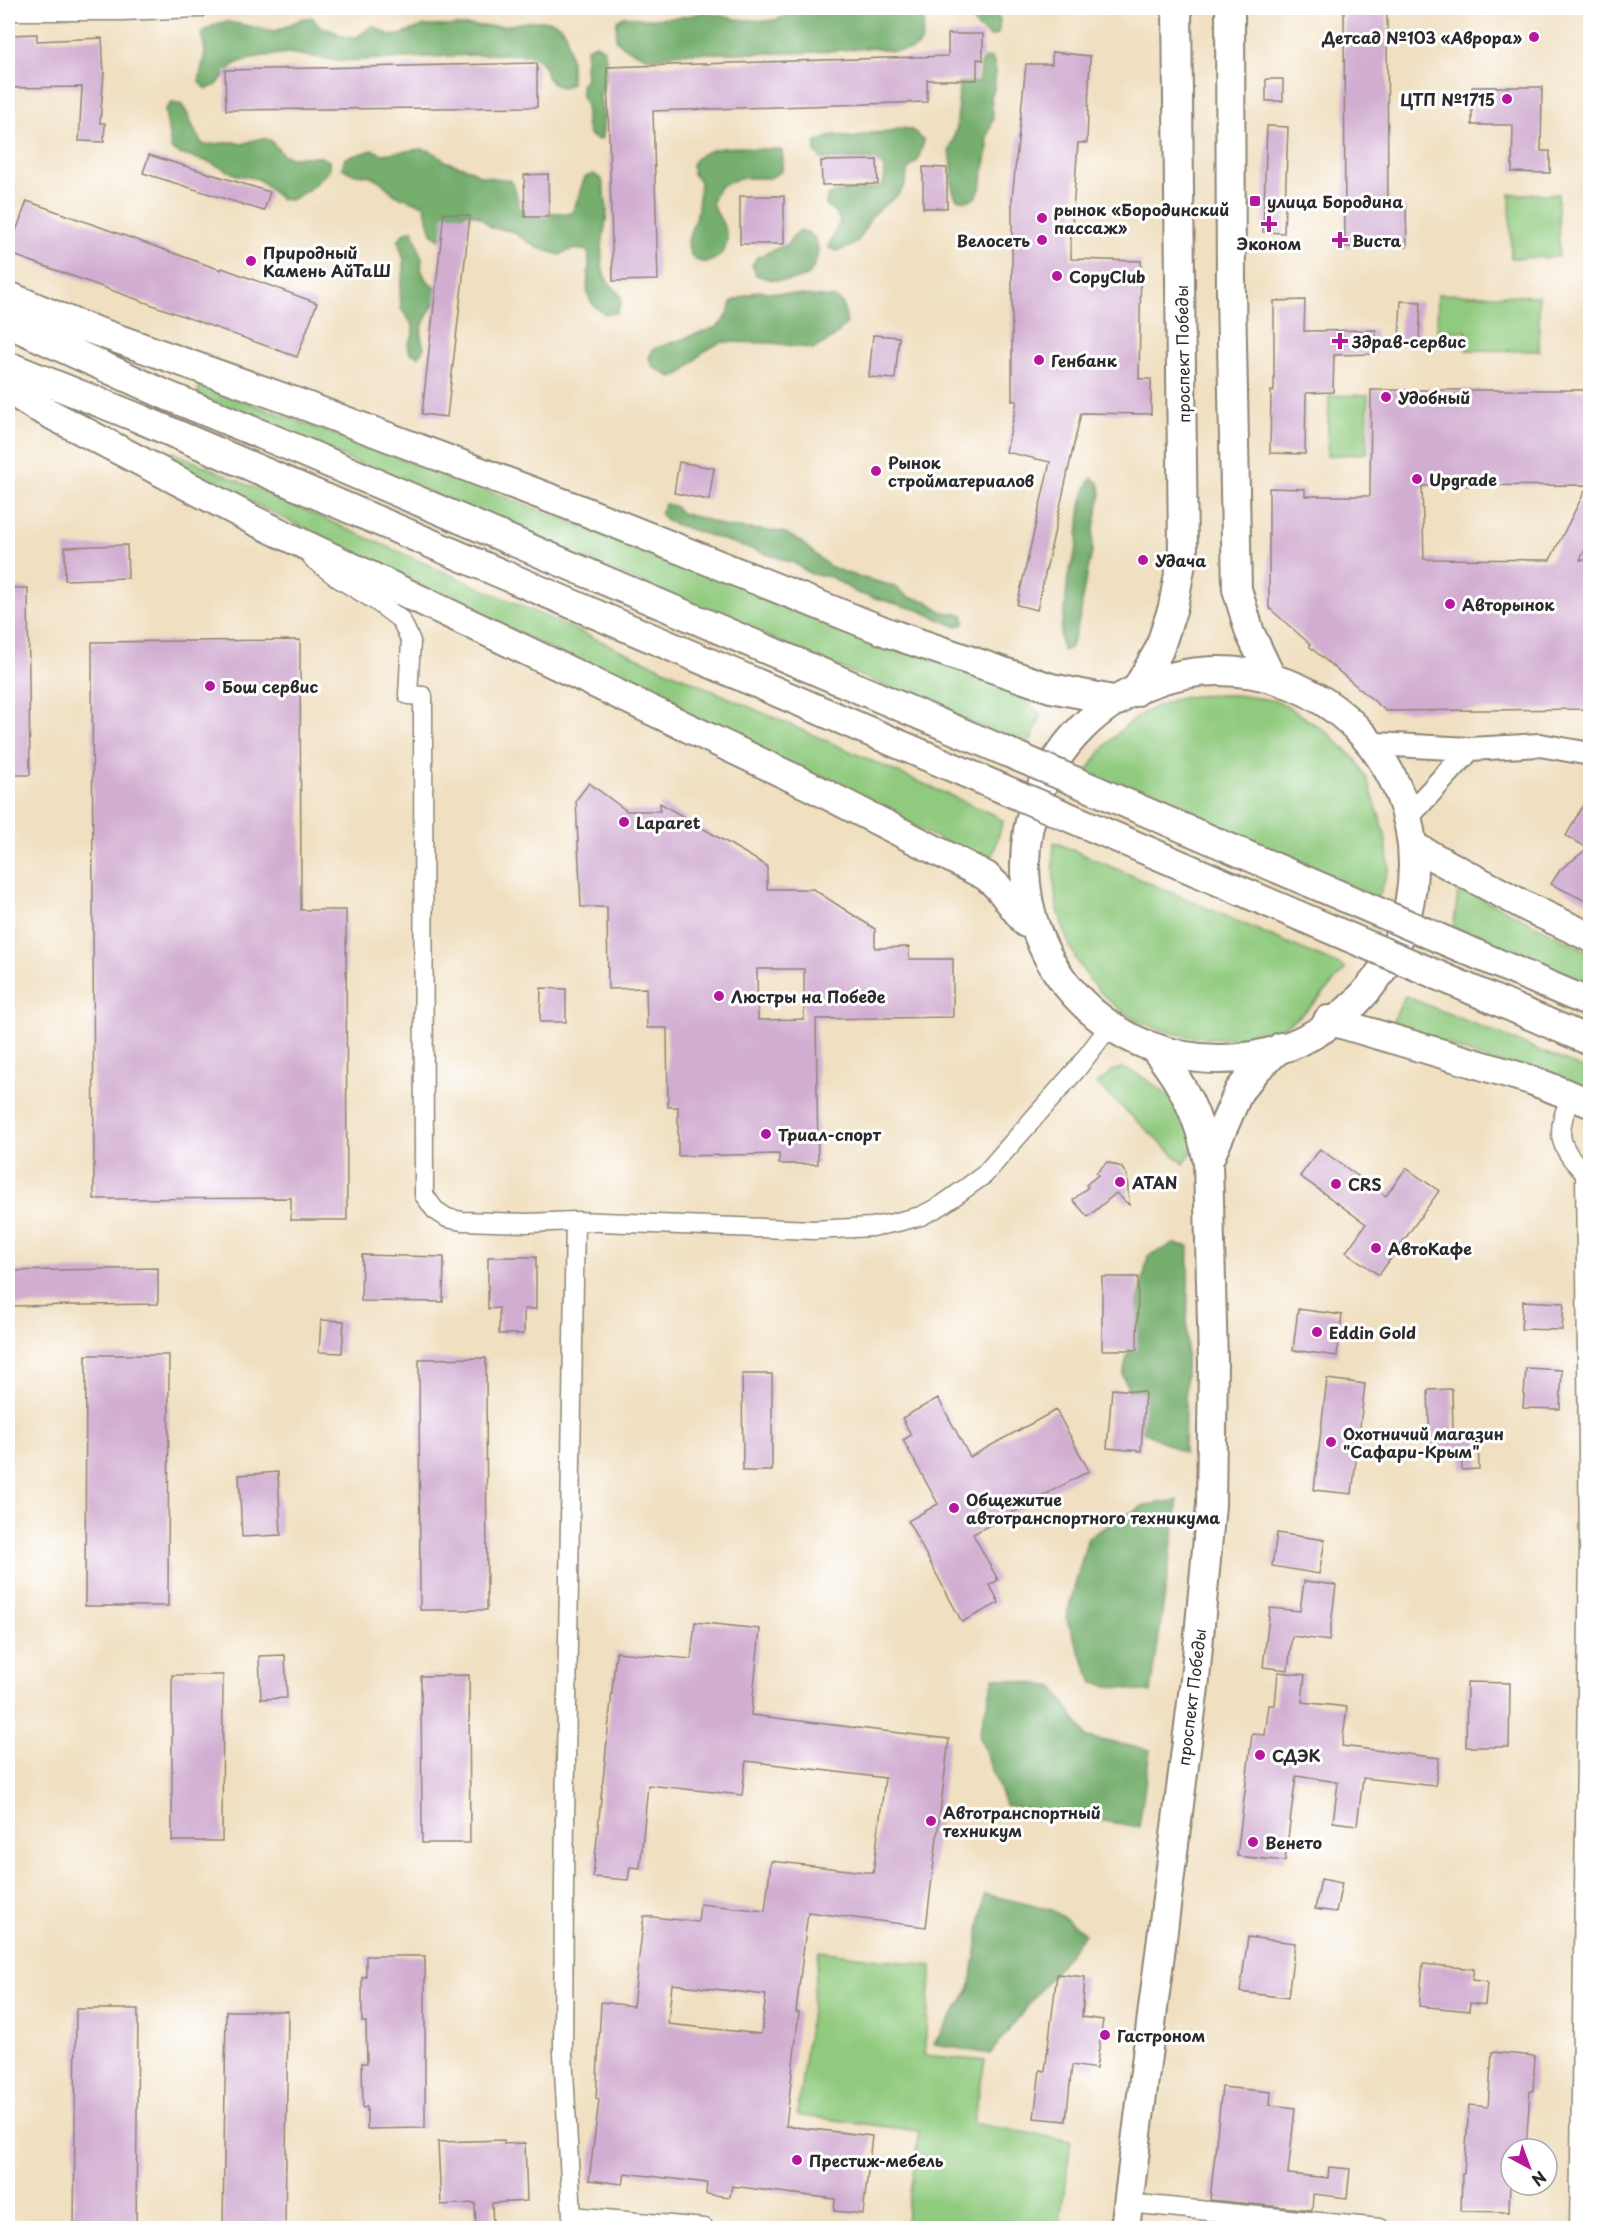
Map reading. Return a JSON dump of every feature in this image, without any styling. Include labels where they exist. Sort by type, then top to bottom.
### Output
[{"type":"main road","name":"проспект Победы","points":[[1127,696],[1158,650],[1173,607],[1183,552],[1178,8]]},
{"type":"main road","points":[[1230,8],[1231,294],[1237,589],[1250,633],[1271,677]]},
{"type":"main road","points":[[8,296],[73,323],[309,407],[573,507],[889,633],[1051,688],[1127,696]]},
{"type":"main road","points":[[8,324],[166,395],[1007,752],[1590,1003]]},
{"type":"main road","points":[[8,366],[136,417],[1590,1041]]},
{"type":"main road","points":[[8,389],[41,410],[255,521],[808,784],[987,876],[1032,932],[1052,971],[1080,1003],[1109,1027],[1155,1049],[1189,1055],[1225,1057],[1262,1053],[1282,1046],[1328,1020],[1344,1008],[1386,960],[1397,939],[1412,886],[1413,812],[1390,764],[1376,744],[1354,723],[1321,698],[1271,677],[1225,671],[1179,676],[1127,696],[1074,740],[1045,787],[1026,841],[1021,867],[1023,894],[1032,932]]},
{"type":"main road","points":[[1414,847],[1527,907],[1590,937]]},
{"type":"main road","points":[[1328,1020],[1531,1080],[1581,1100]]},
{"type":"main road","name":"проспект Победы","points":[[1208,1162],[1239,1091],[1257,1069],[1282,1046]]},
{"type":"main road","name":"проспект Победы","points":[[1126,2216],[1195,1679],[1211,1504],[1213,1363],[1208,1162],[1203,1135],[1186,1092],[1155,1049]]},
{"type":"street","points":[[8,11],[199,8]]},
{"type":"street","points":[[255,521],[401,620],[411,640],[408,695],[423,696],[424,1195],[435,1210],[447,1218],[528,1223],[575,1221],[814,1230],[872,1227],[921,1216],[942,1205],[984,1174],[1077,1069],[1109,1027]]},
{"type":"street","points":[[1376,744],[1470,749],[1540,745],[1590,754]]},
{"type":"street","points":[[1413,812],[1470,749]]},
{"type":"street","points":[[1580,2229],[1590,1549],[1588,1173],[1570,1159],[1561,1138],[1562,1118],[1581,1100]]},
{"type":"street","points":[[575,1221],[563,2053],[572,2216],[704,2229]]},
{"type":"street","points":[[1126,2216],[1380,2229]]},
{"type":"green space","points":[[832,8],[910,8],[924,20],[922,39],[919,46],[912,50],[891,51],[871,48],[798,53],[681,53],[651,59],[624,47],[616,40],[617,21],[625,16],[645,19],[677,18],[706,12],[735,19],[765,21],[802,11]]},
{"type":"green space","points":[[986,8],[994,11],[1000,19],[998,34],[990,37],[975,25],[973,17],[976,9]]},
{"type":"green space","points":[[312,17],[318,25],[348,38],[357,37],[372,26],[394,36],[424,26],[504,26],[532,21],[551,21],[560,25],[566,33],[571,62],[571,83],[562,88],[553,84],[547,77],[545,67],[538,59],[528,55],[496,54],[340,61],[288,53],[257,57],[237,63],[229,69],[217,85],[207,89],[199,82],[205,52],[202,32],[219,23],[228,22],[276,31]]},
{"type":"green space","points":[[596,44],[604,49],[606,59],[605,78],[600,98],[604,118],[602,138],[598,140],[589,135],[586,125],[586,105],[581,96],[581,86],[586,78],[587,48]]},
{"type":"green space","points":[[986,58],[992,58],[995,67],[995,87],[991,97],[993,119],[987,138],[988,148],[981,187],[976,197],[967,201],[957,199],[954,193],[949,153],[957,127],[959,83],[979,82],[980,64]]},
{"type":"green space","points":[[171,103],[181,104],[204,145],[233,142],[242,144],[261,138],[270,140],[283,155],[321,157],[329,161],[329,171],[307,191],[291,200],[281,199],[258,179],[237,175],[209,162],[180,154],[171,149],[165,110]]},
{"type":"green space","points":[[899,128],[913,131],[924,141],[918,160],[907,170],[904,186],[897,196],[875,213],[854,245],[837,251],[828,247],[840,221],[835,212],[826,206],[827,196],[840,191],[876,188],[883,185],[885,175],[883,166],[874,160],[822,159],[815,152],[816,142],[834,135],[853,138],[871,133],[890,132]]},
{"type":"green space","points":[[744,147],[782,151],[782,171],[770,178],[740,178],[721,186],[712,203],[725,228],[726,245],[722,252],[711,261],[698,261],[692,257],[688,244],[697,214],[700,181],[693,174],[692,164],[696,158],[708,151]]},
{"type":"green space","points":[[421,149],[431,151],[447,162],[472,170],[480,176],[509,180],[515,188],[519,206],[529,217],[548,212],[571,214],[585,177],[594,174],[602,180],[607,212],[602,266],[607,280],[620,295],[620,306],[616,313],[605,314],[590,300],[587,286],[588,251],[567,251],[560,255],[538,248],[512,231],[492,228],[477,215],[466,213],[457,217],[447,233],[439,239],[432,233],[424,205],[395,195],[371,176],[351,173],[342,168],[345,158],[373,150],[382,154]]},
{"type":"green space","points":[[1510,194],[1558,194],[1559,257],[1511,258]]},
{"type":"green space","points":[[413,230],[422,259],[421,269],[425,278],[439,292],[425,319],[421,333],[424,347],[419,356],[410,353],[408,344],[413,335],[413,325],[401,309],[400,288],[404,260],[398,241],[404,233]]},
{"type":"green space","points":[[801,230],[808,233],[817,243],[816,262],[809,275],[783,281],[756,275],[752,265],[757,257],[788,244]]},
{"type":"green space","points":[[757,291],[835,298],[843,304],[847,323],[833,338],[814,349],[773,343],[721,342],[703,352],[681,374],[671,377],[653,367],[649,358],[653,349],[717,327],[727,316],[731,302]]},
{"type":"green space","points":[[1438,294],[1539,296],[1539,351],[1466,350],[1466,331],[1437,331]]},
{"type":"green space","points":[[200,385],[1010,683],[1041,716],[1028,747],[197,395]]},
{"type":"green space","points":[[1368,395],[1367,453],[1327,456],[1329,396]]},
{"type":"green space","points":[[173,452],[994,815],[1003,821],[990,864],[169,462]]},
{"type":"green space","points":[[1092,478],[1099,483],[1101,493],[1093,533],[1092,552],[1081,613],[1071,647],[1063,651],[1060,632],[1068,577],[1076,549],[1082,502],[1087,485]]},
{"type":"green space","points":[[665,504],[674,506],[681,513],[725,527],[783,532],[800,541],[829,566],[893,586],[909,597],[927,601],[943,612],[963,615],[965,621],[963,625],[955,626],[918,610],[857,593],[831,577],[811,574],[794,563],[667,521],[660,513]]},
{"type":"green space","points":[[1237,695],[1277,701],[1328,733],[1357,761],[1368,781],[1385,834],[1389,868],[1378,899],[1086,773],[1106,745],[1118,733],[1132,721],[1161,704],[1195,696]]},
{"type":"green space","points":[[1054,842],[1346,968],[1316,1002],[1298,1017],[1279,1029],[1262,1035],[1235,1039],[1208,1038],[1170,1032],[1137,1020],[1109,1001],[1087,976],[1070,948],[1059,915],[1054,880]]},
{"type":"green space","points":[[1459,887],[1590,952],[1590,989],[1453,929]]},
{"type":"green space","points":[[1405,996],[1590,1071],[1590,1097],[1391,1025]]},
{"type":"green space","points":[[1121,1068],[1144,1078],[1157,1087],[1180,1108],[1188,1120],[1194,1132],[1195,1144],[1184,1164],[1097,1084],[1113,1071]]},
{"type":"green space","points":[[1173,1244],[1189,1246],[1184,1453],[1144,1432],[1123,1375],[1148,1256]]},
{"type":"green space","points":[[1178,1500],[1151,1693],[1093,1683],[1066,1618],[1088,1537],[1145,1505]]},
{"type":"green space","points":[[994,1677],[1054,1687],[1087,1737],[1150,1750],[1139,1827],[1005,1805],[979,1735]]},
{"type":"green space","points":[[985,1894],[1052,1910],[1085,1933],[990,2054],[934,2044],[970,1988]]},
{"type":"green space","points":[[819,1951],[932,1966],[924,2055],[985,2061],[973,2123],[1071,2141],[1059,2228],[905,2228],[919,2131],[797,2115]]},
{"type":"building","points":[[1344,8],[1387,8],[1388,207],[1406,207],[1407,247],[1345,247]]},
{"type":"building","points":[[37,34],[37,41],[102,38],[104,73],[100,123],[105,123],[104,142],[79,141],[82,87],[8,88],[8,35]]},
{"type":"building","points":[[948,34],[983,34],[983,60],[977,59],[977,80],[927,80],[927,102],[653,111],[658,280],[613,281],[607,67],[948,56]]},
{"type":"building","name":"рынок «Бородинский пассаж»","points":[[1052,52],[1090,56],[1087,143],[1078,143],[1071,259],[1141,261],[1139,379],[1151,379],[1151,414],[1081,413],[1037,610],[1017,605],[1050,462],[1006,452],[1017,401],[1012,401],[1012,199],[1026,64],[1052,64]]},
{"type":"building","points":[[537,63],[537,107],[226,110],[225,70]]},
{"type":"building","points":[[1266,79],[1283,79],[1283,101],[1266,101]]},
{"type":"building","name":"ЦТП №1715","points":[[1472,87],[1542,87],[1541,151],[1550,151],[1550,173],[1512,172],[1513,125],[1472,125]]},
{"type":"building","points":[[1267,126],[1288,127],[1284,233],[1263,232]]},
{"type":"building","points":[[149,155],[270,192],[264,211],[143,173]]},
{"type":"building","points":[[877,160],[878,184],[822,185],[821,161]]},
{"type":"building","points":[[923,167],[947,168],[947,208],[923,208]]},
{"type":"building","points":[[548,174],[549,217],[525,217],[524,175]]},
{"type":"building","points":[[740,196],[784,196],[784,244],[740,244]]},
{"type":"building","points":[[27,201],[317,303],[297,357],[8,253]]},
{"type":"building","points":[[444,213],[470,216],[447,417],[422,414]]},
{"type":"building","points":[[1305,300],[1304,331],[1376,330],[1376,354],[1334,355],[1333,392],[1306,393],[1305,454],[1270,453],[1271,391],[1274,391],[1274,301]]},
{"type":"building","points":[[1401,301],[1421,302],[1419,341],[1399,340]]},
{"type":"building","points":[[873,335],[899,337],[895,379],[869,377]]},
{"type":"building","name":"Авторынок","points":[[1371,390],[1590,390],[1590,539],[1580,560],[1590,560],[1590,709],[1386,711],[1310,647],[1310,644],[1269,608],[1269,488],[1305,489],[1305,496],[1370,496]],"holes":[[[1588,485],[1550,560],[1424,559],[1422,486]]]},
{"type":"building","points":[[679,462],[714,468],[709,500],[674,493]]},
{"type":"building","points":[[127,545],[128,578],[65,580],[65,547]]},
{"type":"building","points":[[8,588],[28,588],[30,775],[8,775]]},
{"type":"building","points":[[300,640],[301,910],[346,910],[347,1220],[291,1220],[291,1198],[94,1199],[92,642]]},
{"type":"building","points":[[589,783],[627,811],[660,811],[660,803],[767,866],[767,889],[813,889],[875,929],[875,948],[909,947],[909,959],[953,959],[953,1017],[816,1019],[818,1164],[779,1164],[779,1154],[678,1156],[678,1107],[668,1107],[667,1028],[647,1028],[646,988],[608,989],[607,907],[581,907],[576,800]],"holes":[[[757,969],[804,969],[804,1019],[758,1020]]]},
{"type":"building","points":[[1590,792],[1590,903],[1551,884],[1560,870],[1588,848],[1566,836]]},
{"type":"building","points":[[541,988],[566,989],[566,1022],[540,1022]]},
{"type":"building","points":[[1320,1149],[1386,1196],[1406,1168],[1439,1191],[1379,1275],[1346,1252],[1366,1224],[1300,1176]]},
{"type":"building","points":[[1107,1162],[1121,1167],[1127,1175],[1129,1205],[1116,1193],[1088,1217],[1073,1200],[1088,1187],[1086,1185],[1098,1175],[1096,1173]]},
{"type":"building","points":[[362,1255],[444,1257],[443,1302],[361,1301]]},
{"type":"building","points":[[488,1257],[536,1257],[536,1309],[524,1309],[524,1334],[499,1334],[499,1308],[488,1309]]},
{"type":"building","points":[[158,1268],[158,1304],[8,1306],[8,1271]]},
{"type":"building","points":[[1102,1277],[1138,1277],[1137,1350],[1102,1350]]},
{"type":"building","points":[[1523,1301],[1564,1303],[1562,1330],[1521,1329]]},
{"type":"building","name":"Eddin Gold","points":[[1298,1309],[1342,1315],[1337,1356],[1293,1350]]},
{"type":"building","points":[[321,1320],[344,1321],[342,1353],[319,1352]]},
{"type":"building","points":[[86,1355],[169,1355],[168,1606],[85,1606]]},
{"type":"building","points":[[486,1358],[487,1610],[420,1610],[419,1359]]},
{"type":"building","points":[[1526,1368],[1562,1370],[1560,1409],[1523,1408]]},
{"type":"building","points":[[742,1374],[772,1374],[772,1471],[743,1471]]},
{"type":"building","points":[[1327,1379],[1365,1384],[1352,1494],[1314,1490]]},
{"type":"building","points":[[1112,1389],[1145,1392],[1141,1451],[1107,1448]]},
{"type":"building","points":[[1452,1389],[1453,1432],[1478,1431],[1479,1469],[1462,1470],[1461,1450],[1430,1451],[1428,1390]]},
{"type":"building","points":[[938,1398],[970,1457],[1056,1410],[1089,1471],[973,1534],[998,1580],[990,1585],[999,1603],[962,1622],[908,1521],[938,1504],[903,1440],[911,1435],[902,1418]]},
{"type":"building","points":[[278,1472],[281,1535],[242,1537],[239,1475]]},
{"type":"building","points":[[1277,1533],[1325,1540],[1319,1574],[1272,1566]]},
{"type":"building","points":[[1304,1581],[1336,1585],[1329,1641],[1292,1636],[1288,1670],[1263,1667],[1270,1608],[1300,1611]]},
{"type":"building","points":[[695,1622],[760,1629],[751,1715],[949,1739],[926,1927],[808,1912],[786,2126],[872,2136],[863,2214],[834,2211],[835,2199],[732,2186],[730,2197],[706,2194],[707,2183],[625,2173],[623,2184],[589,2180],[599,2100],[596,2099],[601,2002],[633,2006],[644,1916],[698,1922],[700,1904],[765,1911],[771,1861],[873,1873],[885,1778],[746,1761],[742,1795],[648,1785],[640,1868],[630,1867],[628,1880],[593,1877],[616,1652],[691,1659]],"holes":[[[672,1984],[766,1995],[761,2034],[668,2024]]]},
{"type":"building","points":[[285,1655],[287,1698],[261,1699],[259,1656]]},
{"type":"building","points":[[1278,1672],[1305,1675],[1302,1702],[1347,1707],[1342,1746],[1439,1758],[1435,1786],[1363,1778],[1357,1825],[1333,1822],[1338,1782],[1296,1776],[1285,1861],[1237,1856],[1252,1734],[1265,1735],[1269,1705],[1275,1705]]},
{"type":"building","points":[[172,1675],[223,1675],[222,1841],[172,1841]]},
{"type":"building","points":[[469,1675],[470,1843],[422,1843],[421,1676]]},
{"type":"building","points":[[1467,1682],[1510,1683],[1509,1747],[1466,1747]]},
{"type":"building","points":[[1321,1879],[1342,1883],[1336,1912],[1315,1909]]},
{"type":"building","points":[[1248,1937],[1295,1943],[1288,1998],[1240,1992]]},
{"type":"building","points":[[366,1956],[425,1956],[425,2128],[367,2129],[367,2107],[363,2108],[362,2063],[367,2063],[366,2022],[362,2022],[362,1977],[366,1977]]},
{"type":"building","points":[[1423,1964],[1474,1969],[1472,1980],[1487,1982],[1485,2005],[1470,2003],[1469,2011],[1419,2006]]},
{"type":"building","points":[[1057,1974],[1085,1977],[1082,2017],[1103,2020],[1096,2069],[1072,2065],[1066,2121],[1034,2118],[1040,2070],[1045,2071]]},
{"type":"building","points":[[76,2009],[138,2009],[136,2229],[74,2229]]},
{"type":"building","points":[[226,2011],[288,2011],[285,2229],[223,2229]]},
{"type":"building","points":[[1492,2052],[1535,2056],[1527,2137],[1499,2137],[1499,2197],[1509,2197],[1509,2212],[1461,2211],[1462,2173],[1464,2173],[1469,2105],[1488,2107]]},
{"type":"building","points":[[1222,2087],[1271,2092],[1270,2105],[1295,2108],[1288,2174],[1328,2178],[1329,2167],[1350,2169],[1347,2198],[1313,2194],[1312,2210],[1210,2200]]},
{"type":"building","points":[[504,2140],[504,2144],[525,2143],[527,2201],[492,2203],[493,2229],[476,2229],[475,2203],[441,2205],[438,2142]]},
{"type":"place","name":"Детсад №103 «Аврора»","points":[[1534,37]]},
{"type":"place","name":"ЦТП №1715","points":[[1507,99]]},
{"type":"place","name":"улица Бородина","points":[[1255,201]]},
{"type":"place","name":"рынок «Бородинский пассаж»","points":[[1042,218]]},
{"type":"place","name":"Эконом","points":[[1269,224]]},
{"type":"place","name":"Велосеть","points":[[1042,240]]},
{"type":"place","name":"Виста","points":[[1340,240]]},
{"type":"place","name":"Природный Камень АйТаШ","points":[[251,261]]},
{"type":"place","name":"CopyClub","points":[[1057,276]]},
{"type":"place","name":"Здрав-сервис","points":[[1340,341]]},
{"type":"place","name":"Генбанк","points":[[1039,360]]},
{"type":"place","name":"Удобный","points":[[1386,397]]},
{"type":"place","name":"Рынок стройматериалов","points":[[876,471]]},
{"type":"place","name":"Upgrade","points":[[1417,479]]},
{"type":"place","name":"Удача","points":[[1143,560]]},
{"type":"place","name":"Авторынок","points":[[1450,604]]},
{"type":"place","name":"Бош сервис","points":[[210,686]]},
{"type":"place","name":"Laparet","points":[[624,822]]},
{"type":"place","name":"Люстры на Победе","points":[[719,996]]},
{"type":"place","name":"Триал-спорт","points":[[766,1134]]},
{"type":"place","name":"ATAN","points":[[1120,1182]]},
{"type":"place","name":"CRS","points":[[1336,1184]]},
{"type":"place","name":"АвтоКафе","points":[[1376,1248]]},
{"type":"place","name":"Eddin Gold","points":[[1317,1332]]},
{"type":"place","name":"Охотничий магазин \"Сафари-Крым\"","points":[[1331,1442]]},
{"type":"place","name":"Общежитие автотранспортного техникума","points":[[954,1508]]},
{"type":"place","name":"СДЭК","points":[[1260,1755]]},
{"type":"place","name":"Автотранспортный техникум","points":[[931,1821]]},
{"type":"place","name":"Венето","points":[[1253,1842]]},
{"type":"place","name":"Гастроном","points":[[1105,2035]]},
{"type":"place","name":"Престиж-мебель","points":[[797,2160]]}]
